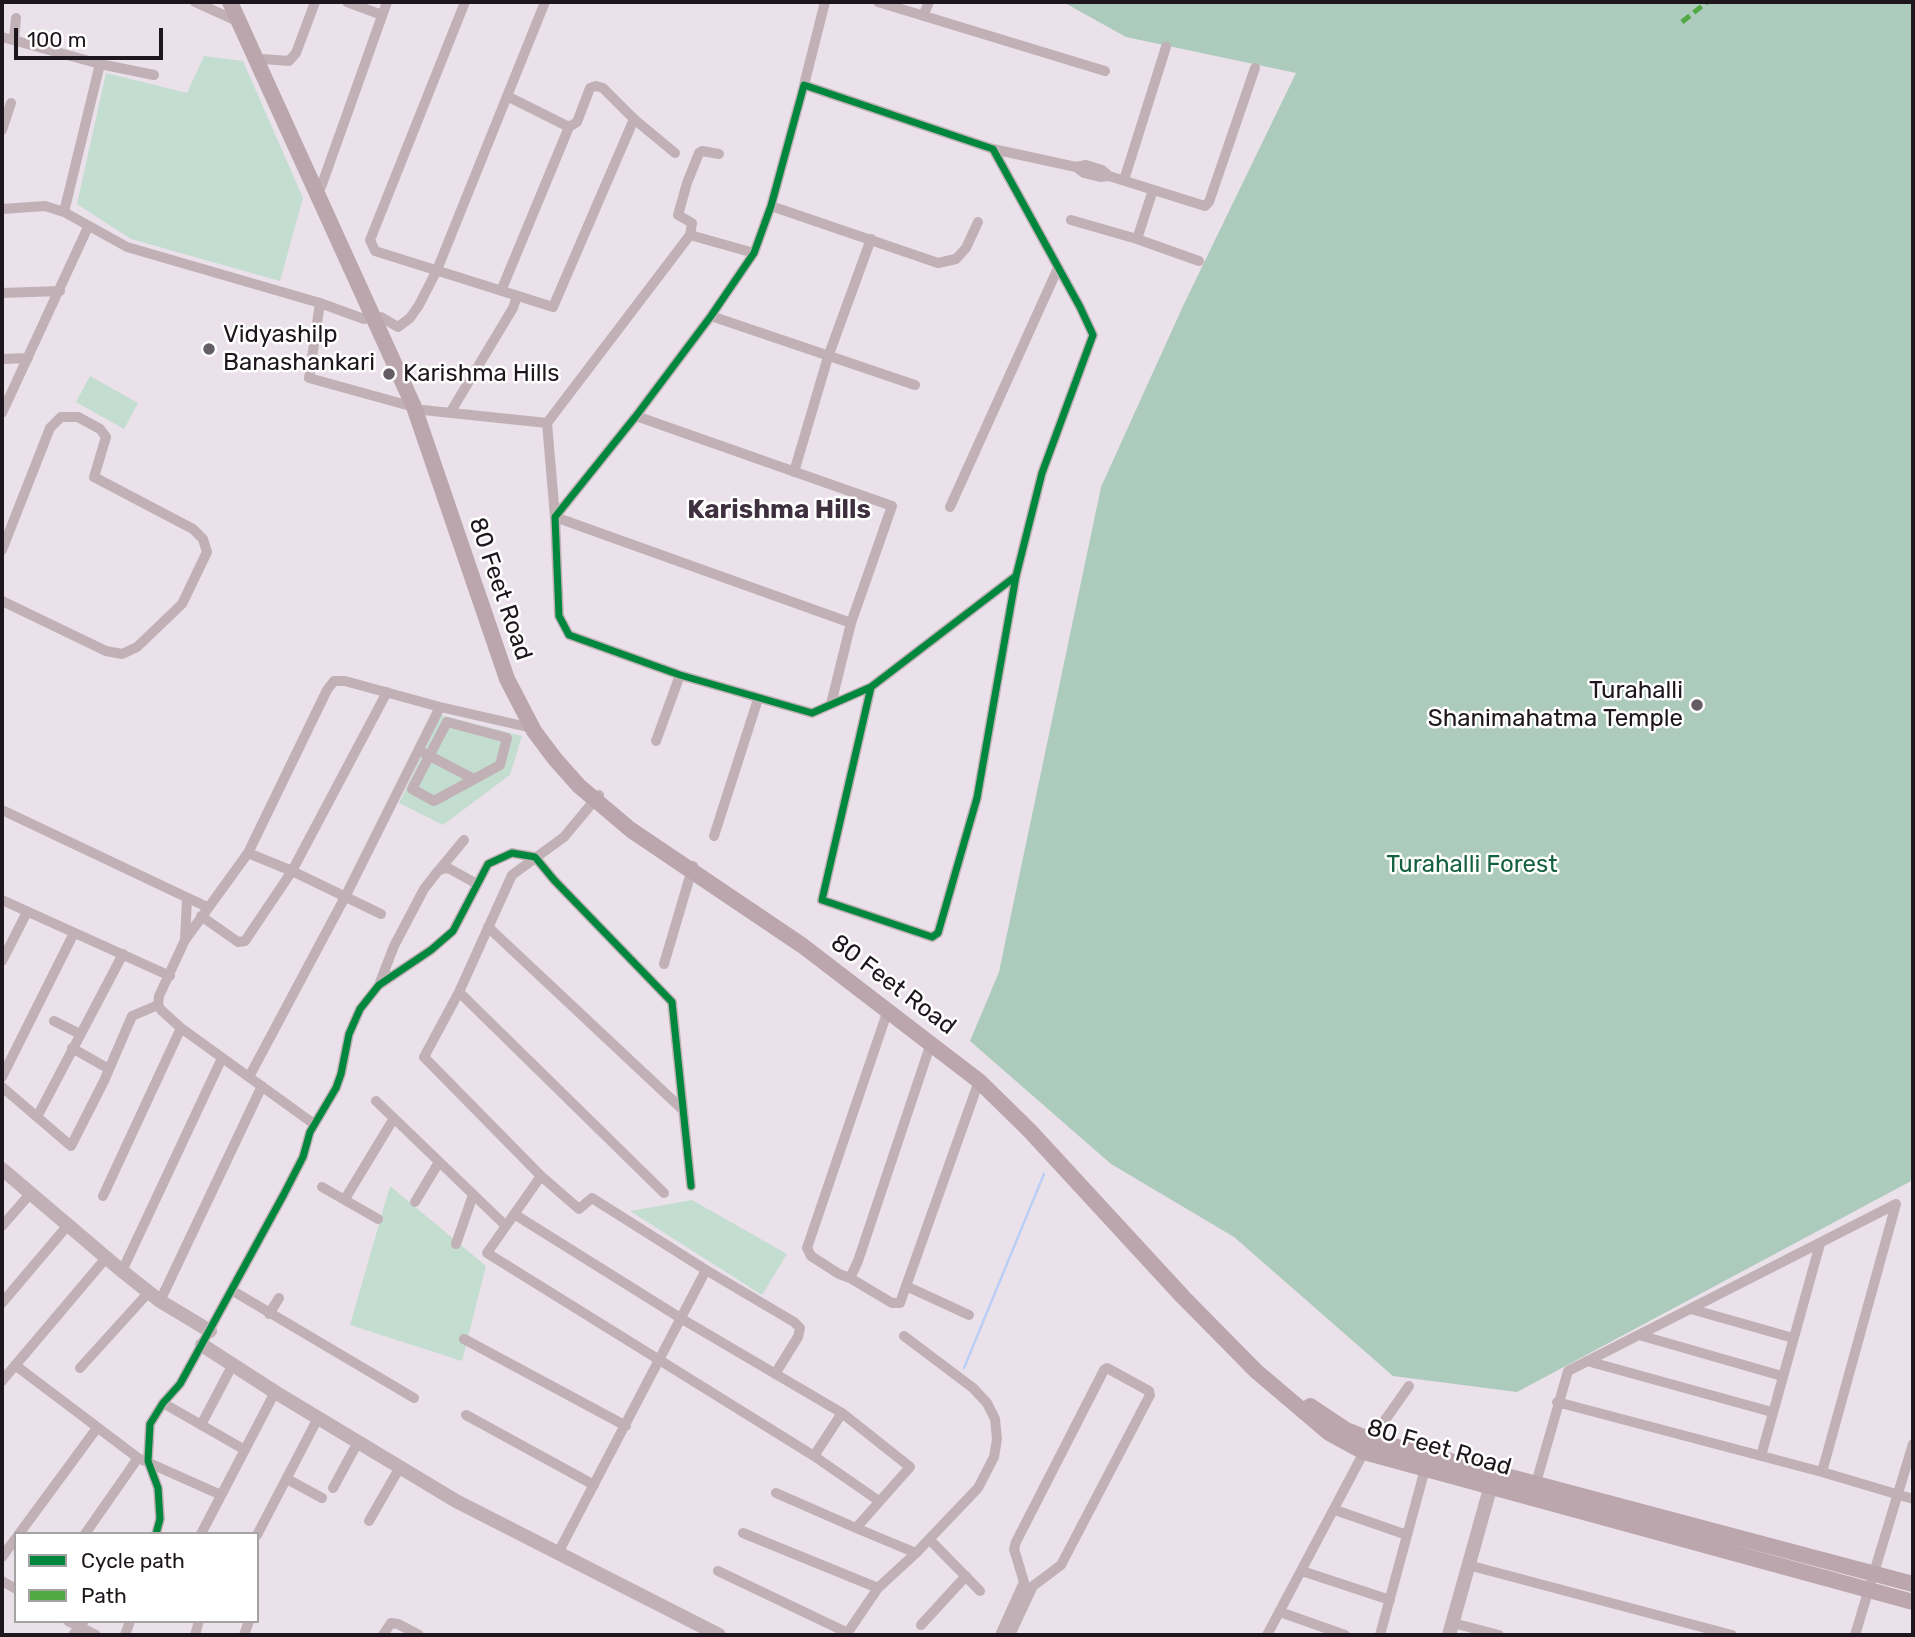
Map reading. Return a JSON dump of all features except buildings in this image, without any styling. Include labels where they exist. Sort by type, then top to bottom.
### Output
[{"type":"main road","name":"80 Feet Road","points":[[230,2],[377,318]]},
{"type":"main road","name":"80 Feet Road","points":[[237,2],[418,408],[514,676],[532,713],[550,740],[597,798]]},
{"type":"main road","name":"80 Feet Road","points":[[418,408],[499,657],[516,698],[532,727],[566,773],[803,946],[979,1081],[1030,1131],[1182,1297],[1272,1377],[1368,1446],[1425,1469],[1536,1483],[1913,1584]]},
{"type":"main road","name":"80 Feet Road","points":[[693,867],[808,940],[984,1075],[1036,1126],[1233,1341]]},
{"type":"main road","name":"80 Feet Road","points":[[1368,1446],[1493,1479],[1913,1602]]},
{"type":"street","points":[[195,2],[239,22]]},
{"type":"street","points":[[263,59],[289,61],[296,53],[314,2]]},
{"type":"street","points":[[347,2],[382,15]]},
{"type":"street","points":[[321,187],[387,2]]},
{"type":"street","points":[[465,2],[370,240],[375,251],[553,307],[634,119]]},
{"type":"street","points":[[2,209],[45,206],[64,212],[88,228],[127,247],[320,303],[364,320],[377,318],[398,327],[410,318],[437,270],[545,2]]},
{"type":"street","points":[[555,517],[636,416],[711,316],[754,253],[771,206],[825,2]]},
{"type":"street","points":[[878,2],[1105,71]]},
{"type":"street","points":[[923,16],[929,2]]},
{"type":"street","points":[[14,40],[16,18]]},
{"type":"street","points":[[2,37],[100,65],[154,75]]},
{"type":"street","points":[[1124,180],[1166,47]]},
{"type":"street","points":[[64,212],[100,65]]},
{"type":"street","points":[[804,85],[993,149],[1076,167],[1086,165],[1102,170],[1109,176],[1205,206],[1209,202],[1255,68]]},
{"type":"street","points":[[501,291],[569,127],[577,122],[590,88],[603,88],[634,119],[675,153]]},
{"type":"street","points":[[507,96],[569,127]]},
{"type":"street","points":[[2,130],[11,103]]},
{"type":"street","points":[[872,687],[822,900],[932,937],[938,933],[977,798],[1016,576],[1042,473],[1093,335],[993,149]]},
{"type":"street","points":[[719,154],[702,151],[699,153],[687,183],[678,215],[692,223],[690,235],[547,423],[555,517],[559,616],[569,635],[680,675],[812,713],[872,687],[1016,576]]},
{"type":"street","points":[[1137,239],[1153,190]]},
{"type":"street","points":[[771,206],[938,263],[956,259],[966,248],[978,222]]},
{"type":"street","points":[[1071,219],[1199,261]]},
{"type":"street","points":[[2,413],[88,228]]},
{"type":"street","points":[[690,235],[754,253]]},
{"type":"street","points":[[794,471],[828,357],[871,239]]},
{"type":"street","points":[[950,507],[1058,268]]},
{"type":"street","points":[[2,293],[60,291]]},
{"type":"street","points":[[450,413],[513,308],[517,296]]},
{"type":"street","points":[[320,303],[309,378],[418,408],[547,423]]},
{"type":"street","points":[[711,316],[915,385]]},
{"type":"street","points":[[2,359],[28,358]]},
{"type":"street","points":[[636,416],[892,506],[851,623],[831,704]]},
{"type":"street","points":[[2,550],[50,428],[61,417],[78,417],[100,429],[106,438],[94,477],[192,529],[203,539],[207,552],[182,604],[137,647],[121,654],[106,651],[2,601]]},
{"type":"street","points":[[555,517],[851,623]]},
{"type":"street","points":[[656,741],[680,675]]},
{"type":"street","points":[[314,1124],[181,1028],[166,1016],[158,1005],[159,996],[185,940],[248,853],[327,690],[334,681],[345,681],[440,707],[532,727]]},
{"type":"street","points":[[2,812],[187,898],[238,942],[244,942],[292,871],[387,692]]},
{"type":"street","points":[[714,836],[758,699]]},
{"type":"street","points":[[249,1077],[345,897],[440,707]]},
{"type":"street","points":[[447,722],[507,738],[500,765],[434,801],[412,789],[429,756],[447,722]]},
{"type":"street","points":[[418,750],[474,779]]},
{"type":"street","points":[[597,798],[564,837],[512,875],[458,992],[424,1057],[541,1176],[579,1209],[592,1198],[800,1328],[798,1337],[775,1374]]},
{"type":"street","points":[[87,1532],[143,1460],[150,1424],[163,1403],[180,1384],[299,1166],[314,1124],[336,1088],[354,1022],[379,985],[388,957],[424,889],[464,840]]},
{"type":"street","points":[[248,853],[381,914]]},
{"type":"street","points":[[379,985],[431,950],[453,931],[488,864],[512,853],[535,857],[672,1002],[691,1186]]},
{"type":"street","points":[[664,964],[693,867]]},
{"type":"street","points":[[440,869],[450,869],[477,884]]},
{"type":"street","points":[[185,940],[187,898]]},
{"type":"street","points":[[2,900],[170,976]]},
{"type":"street","points":[[2,961],[27,912]]},
{"type":"street","points":[[488,926],[682,1108]]},
{"type":"street","points":[[2,1077],[74,933]]},
{"type":"street","points":[[37,1117],[123,954]]},
{"type":"street","points":[[458,992],[664,1193]]},
{"type":"street","points":[[2,1087],[71,1146],[132,1016],[158,1005]]},
{"type":"street","points":[[888,1010],[807,1248],[811,1256],[839,1275],[850,1278],[896,1304],[900,1303],[979,1081]]},
{"type":"street","points":[[54,1021],[80,1034]]},
{"type":"street","points":[[103,1196],[181,1028]]},
{"type":"street","points":[[850,1278],[931,1042]]},
{"type":"street","points":[[72,1048],[109,1069]]},
{"type":"street","points":[[122,1271],[222,1058]]},
{"type":"street","points":[[80,1368],[155,1296],[262,1086]]},
{"type":"street","points":[[376,1101],[506,1226]]},
{"type":"street","points":[[345,1199],[394,1118]]},
{"type":"street","points":[[415,1202],[439,1162]]},
{"type":"street","points":[[2,1169],[122,1271],[210,1331]]},
{"type":"street","points":[[541,1176],[486,1253],[814,1456],[879,1501]]},
{"type":"street","points":[[322,1187],[378,1219]]},
{"type":"street","points":[[2,1226],[30,1194]]},
{"type":"street","points":[[456,1244],[473,1195]]},
{"type":"street","points":[[1536,1483],[1568,1371],[1896,1205],[1822,1472]]},
{"type":"street","points":[[514,1214],[682,1319],[842,1413],[911,1467],[856,1528]]},
{"type":"street","points":[[2,1303],[68,1226]]},
{"type":"street","points":[[1761,1456],[1820,1244]]},
{"type":"street","points":[[2,1381],[106,1258]]},
{"type":"street","points":[[558,1553],[706,1270]]},
{"type":"street","points":[[906,1286],[969,1315]]},
{"type":"street","points":[[233,1291],[414,1398]]},
{"type":"street","points":[[269,1314],[279,1298]]},
{"type":"street","points":[[1691,1309],[1793,1338]]},
{"type":"street","points":[[1639,1335],[1782,1376]]},
{"type":"street","points":[[718,1572],[847,1634],[878,1588],[916,1553],[978,1488],[993,1457],[997,1439],[995,1419],[987,1404],[973,1388],[904,1336]]},
{"type":"street","points":[[464,1339],[626,1426]]},
{"type":"street","points":[[202,1345],[232,1366],[456,1501],[719,1635]]},
{"type":"street","points":[[1587,1361],[1772,1412]]},
{"type":"street","points":[[15,1365],[97,1429],[143,1460],[221,1495]]},
{"type":"street","points":[[201,1424],[232,1366]]},
{"type":"street","points":[[1000,1635],[1018,1608],[1032,1586],[1061,1565],[1150,1395],[1149,1391],[1107,1368],[1016,1542],[1014,1549],[1024,1582],[1018,1608],[1010,1635]]},
{"type":"street","points":[[1267,1635],[1368,1446],[1409,1386]]},
{"type":"street","points":[[202,1532],[275,1392]]},
{"type":"street","points":[[1558,1402],[1913,1499]]},
{"type":"street","points":[[163,1403],[245,1450]]},
{"type":"street","points":[[814,1456],[842,1413]]},
{"type":"street","points":[[466,1415],[594,1485]]},
{"type":"street","points":[[259,1532],[318,1418]]},
{"type":"street","points":[[20,1532],[97,1429]]},
{"type":"street","points":[[333,1488],[358,1442]]},
{"type":"street","points":[[1855,1635],[1913,1444]]},
{"type":"street","points":[[143,1460],[158,1488],[160,1519],[157,1532]]},
{"type":"street","points":[[369,1521],[400,1467]]},
{"type":"street","points":[[1380,1635],[1425,1469]]},
{"type":"street","points":[[287,1479],[322,1498]]},
{"type":"street","points":[[1493,1479],[1451,1629],[1499,1635]]},
{"type":"street","points":[[776,1493],[916,1553]]},
{"type":"street","points":[[1335,1510],[1407,1535]]},
{"type":"street","points":[[150,1532],[160,1519]]},
{"type":"street","points":[[743,1533],[878,1588]]},
{"type":"street","points":[[929,1539],[980,1591]]},
{"type":"street","points":[[2,1557],[14,1540]]},
{"type":"street","points":[[1468,1565],[1732,1635]]},
{"type":"street","points":[[1302,1571],[1390,1600]]},
{"type":"street","points":[[921,1625],[966,1576]]},
{"type":"street","points":[[1280,1612],[1345,1635]]},
{"type":"street","points":[[383,1635],[391,1623],[419,1635]]},
{"type":"street","points":[[79,1628],[96,1635]]},
{"type":"green space","name":"Turahalli Forest","points":[[1063,2],[1913,2],[1913,1180],[1517,1392],[1393,1376],[1234,1237],[1111,1164],[970,1041],[999,972],[1101,487],[1183,306],[1296,73],[1126,37]]},
{"type":"green space","points":[[204,56],[243,61],[303,198],[280,281],[131,239],[77,204],[106,73],[187,93]]},
{"type":"green space","points":[[90,376],[138,403],[124,429],[76,402]]},
{"type":"green space","points":[[441,715],[522,736],[510,775],[443,825],[399,803]]},
{"type":"green space","points":[[390,1186],[486,1266],[462,1361],[350,1325]]},
{"type":"green space","points":[[692,1200],[787,1254],[762,1295],[630,1211]]},
{"type":"waterway","points":[[964,1368],[1044,1174]]},
{"type":"marked path","points":[[1682,22],[1707,2]]},
{"type":"cycle path","points":[[871,687],[822,900],[932,937],[938,933],[977,798],[1016,576],[1042,473],[1093,335],[993,149],[804,85],[771,206],[754,253],[711,316],[636,416],[555,517],[559,616],[569,635],[680,675],[812,713],[871,687],[1016,576]]},
{"type":"cycle path","points":[[157,1532],[160,1519],[158,1488],[148,1461],[150,1424],[163,1403],[180,1384],[303,1157],[310,1132],[336,1088],[349,1034],[360,1009],[379,985],[431,950],[453,931],[488,864],[512,853],[535,857],[672,1002],[691,1186]]},
{"type":"place","name":"Vidyashilp Banashankari","points":[[209,349]]},
{"type":"place","name":"Karishma Hills","points":[[389,374]]},
{"type":"place","name":"Turahalli Shanimahatma Temple","points":[[1697,705]]},
{"type":"district","name":"Karishma Hills","points":[[779,510]]}]
